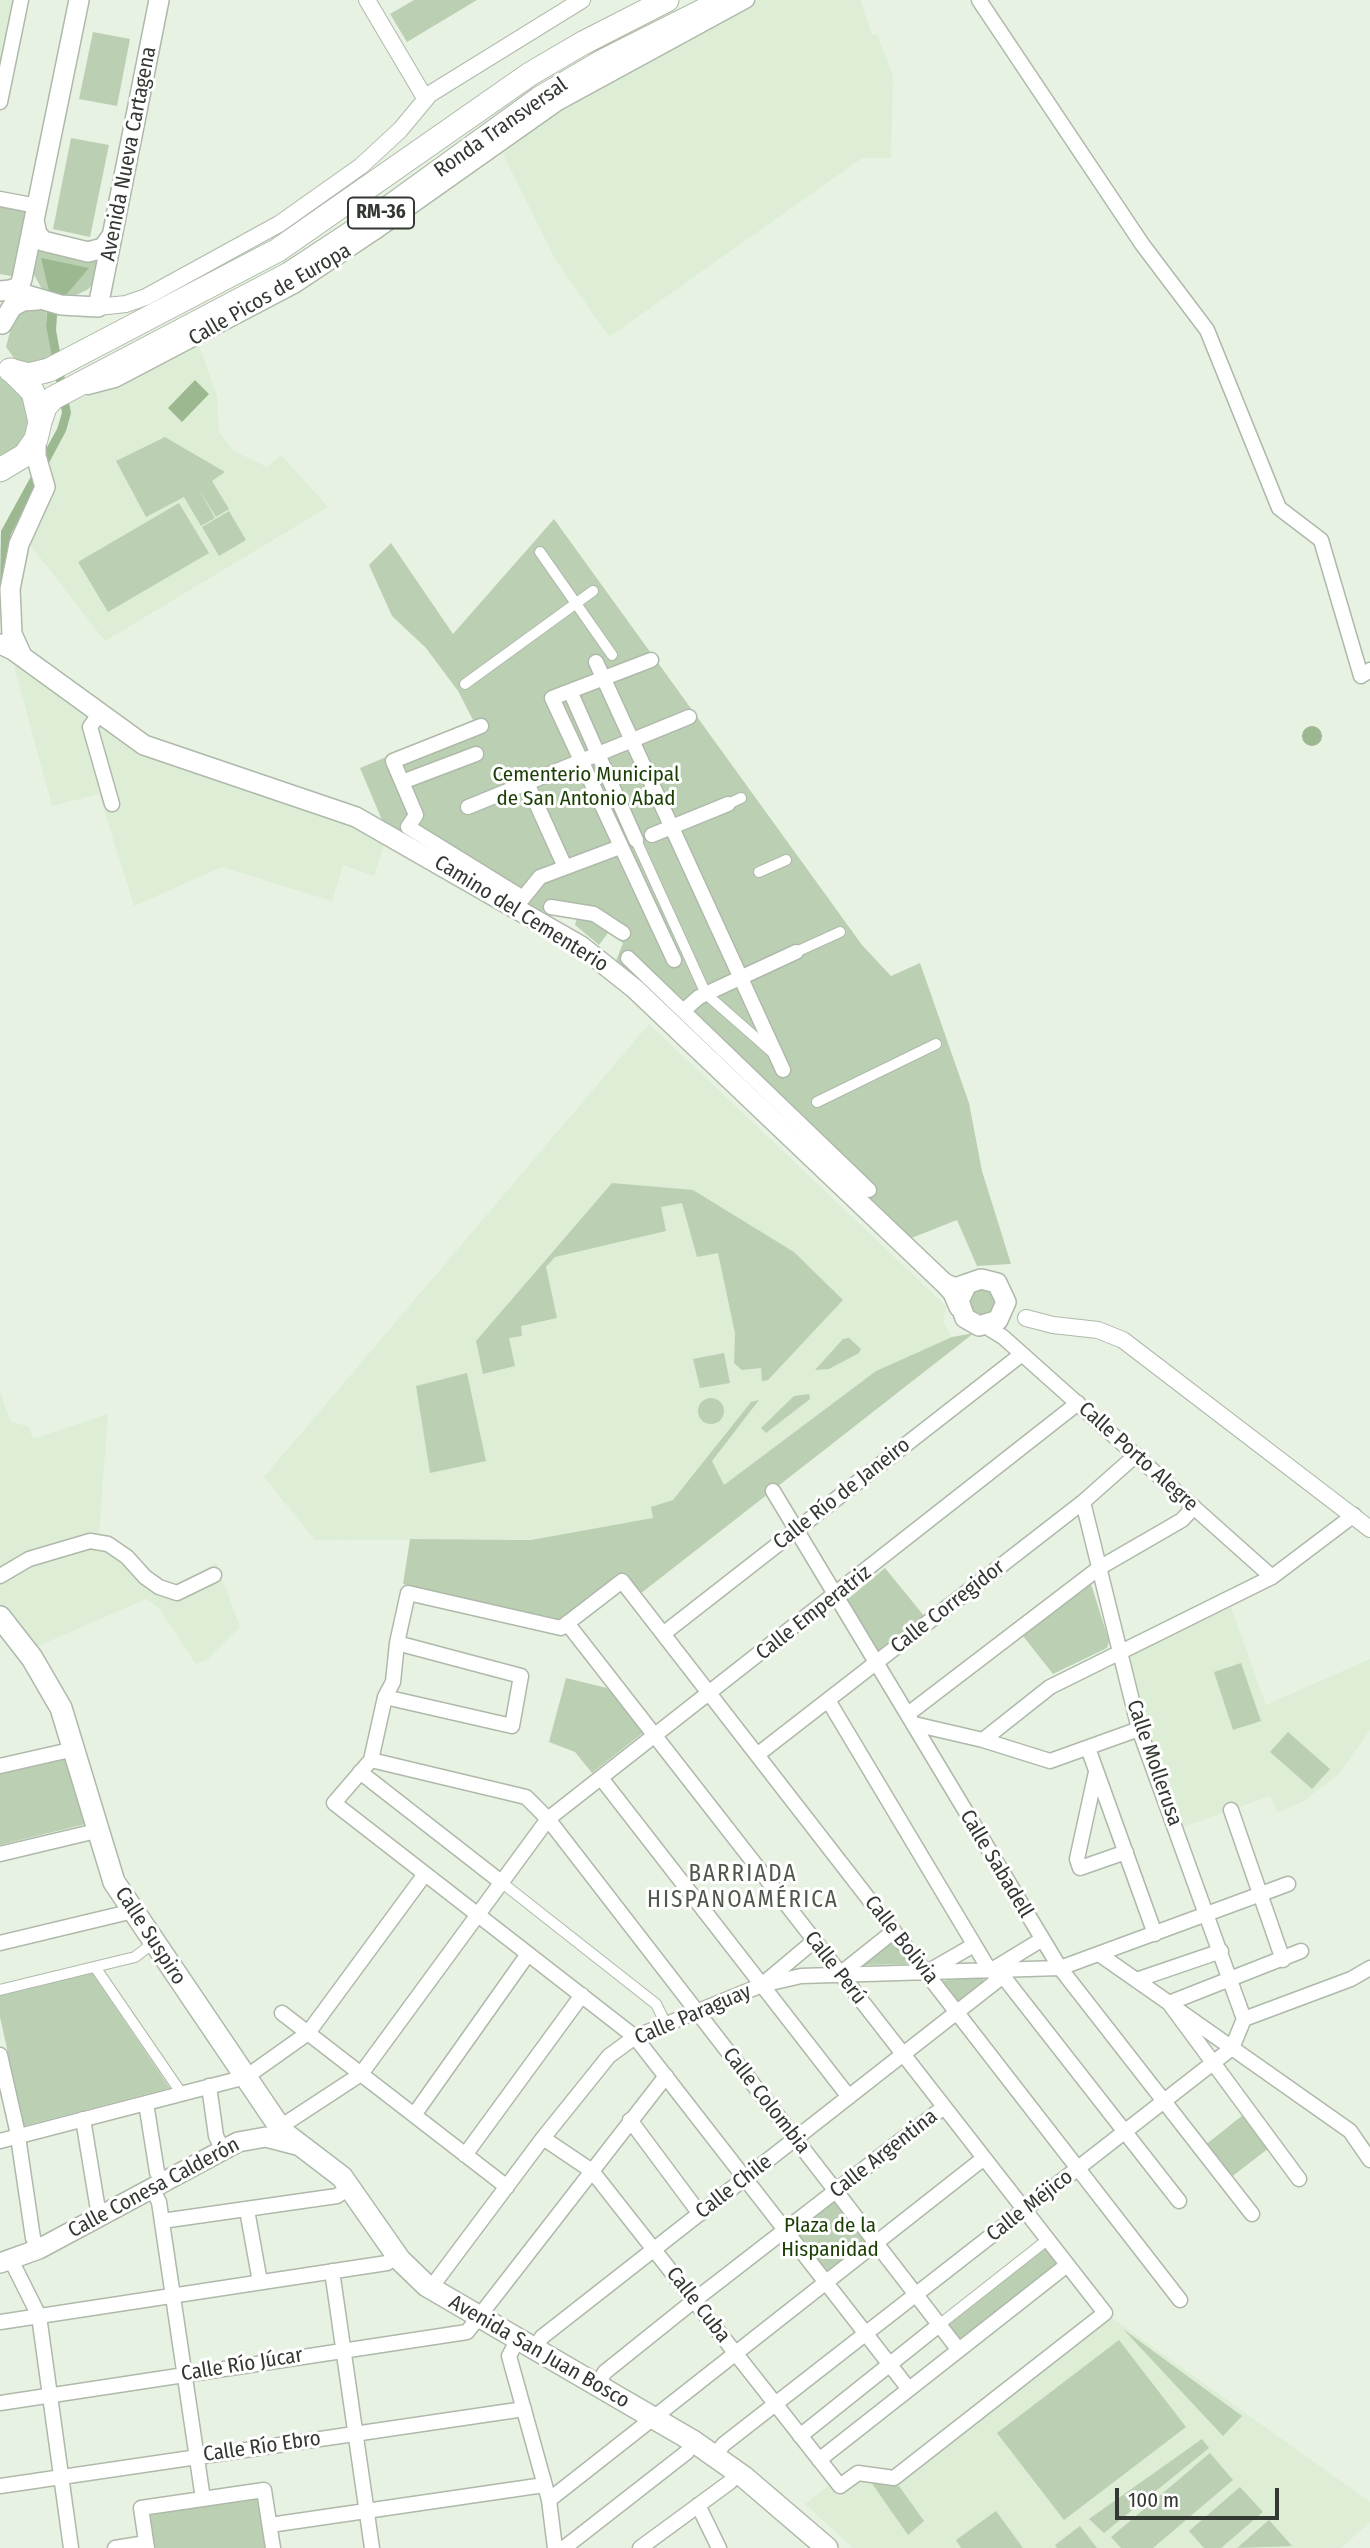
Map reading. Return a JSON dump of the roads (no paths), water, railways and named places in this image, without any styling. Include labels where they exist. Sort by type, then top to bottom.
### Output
[{"type":"highway","name":"Ronda Transversal","points":[[4,365],[29,375],[49,370],[278,250],[530,74],[667,0]]},
{"type":"highway","name":"Ronda Transversal","points":[[38,430],[46,404],[66,391],[289,274],[377,216],[551,92],[724,0]]},
{"type":"highway","name":"RM-36","points":[[4,365],[33,392],[38,430],[5,470]]},
{"type":"main road","points":[[4,290],[16,289],[21,283],[79,0]]},
{"type":"main road","name":"Avenida Nueva Cartagena","points":[[98,307],[159,0]]},
{"type":"main road","points":[[36,214],[37,234],[44,241],[88,252],[103,248],[111,237]]},
{"type":"main road","points":[[4,290],[69,307],[98,307]]},
{"type":"main road","points":[[1,328],[4,290]]},
{"type":"main road","points":[[1,328],[8,311],[17,303],[41,300]]},
{"type":"main road","points":[[0,629],[9,606],[16,557],[25,529],[44,491],[43,475],[36,456],[38,430]]},
{"type":"main road","points":[[5,470],[31,467],[43,475]]},
{"type":"main road","points":[[9,606],[12,634],[25,659]]},
{"type":"main road","name":"Camino del Cementerio","points":[[0,644],[25,659],[131,738],[159,752],[326,806],[376,827],[517,912],[581,946],[635,989],[944,1283],[956,1297],[959,1307]]},
{"type":"main road","name":"Calle Porto Alegre","points":[[959,1307],[969,1321],[999,1320],[1002,1289],[992,1281],[981,1279],[967,1284]]},
{"type":"main road","points":[[944,1283],[956,1288],[967,1284]]},
{"type":"main road","points":[[959,1307],[960,1295],[967,1284]]},
{"type":"main road","name":"Calle Suspiro","points":[[0,1618],[23,1645],[50,1687],[74,1746],[110,1871],[128,1905],[252,2086],[278,2133]]},
{"type":"main road","points":[[252,2086],[264,2123],[261,2132],[254,2138]]},
{"type":"main road","name":"Calle Conesa Calderón","points":[[5,2262],[39,2249],[223,2150],[254,2138],[278,2133]]},
{"type":"main road","name":"Avenida San Juan Bosco","points":[[278,2133],[311,2151],[335,2170],[350,2187],[397,2256],[430,2289],[693,2441],[737,2473],[816,2544]]},
{"type":"street","points":[[0,102],[21,0]]},
{"type":"street","points":[[367,0],[425,98]]},
{"type":"street","points":[[98,307],[126,304],[162,289],[279,224],[361,166],[400,130],[425,98],[582,0]]},
{"type":"street","name":"Calle Picos de Europa","points":[[66,391],[115,380],[296,285],[558,103],[747,0]]},
{"type":"street","points":[[979,0],[1142,244],[1207,330],[1279,508],[1321,540],[1361,676],[1370,670]]},
{"type":"street","points":[[0,199],[36,214]]},
{"type":"street","points":[[540,552],[612,655]]},
{"type":"street","points":[[465,684],[593,591]]},
{"type":"street","points":[[651,660],[552,698],[674,960]]},
{"type":"street","points":[[596,662],[783,1070]]},
{"type":"street","points":[[570,691],[706,994],[776,1055]]},
{"type":"street","points":[[99,714],[90,727],[111,804]]},
{"type":"street","points":[[468,807],[689,717]]},
{"type":"street","points":[[481,726],[393,761],[416,815],[408,827],[523,898],[540,877],[620,847]]},
{"type":"street","points":[[402,782],[476,754]]},
{"type":"street","points":[[527,783],[565,867]]},
{"type":"street","points":[[652,835],[735,801]]},
{"type":"street","points":[[759,872],[786,860]]},
{"type":"street","points":[[551,906],[594,914],[623,933]]},
{"type":"street","points":[[683,1011],[706,994],[840,932]]},
{"type":"street","points":[[628,958],[869,1190]]},
{"type":"street","points":[[817,1102],[936,1044]]},
{"type":"street","points":[[999,1320],[1026,1318],[1053,1325],[1098,1330],[1123,1340],[1370,1529]]},
{"type":"street","name":"Calle Porto Alegre","points":[[999,1320],[1022,1354],[1272,1577]]},
{"type":"street","name":"Calle Río de Janeiro","points":[[663,1634],[1022,1354]]},
{"type":"street","name":"Calle Emperatriz","points":[[361,2074],[548,1819],[837,1595],[1078,1403]]},
{"type":"street","name":"Calle Corregidor","points":[[757,1755],[1083,1502],[1136,1455]]},
{"type":"street","name":"Calle Sabadell","points":[[773,1491],[1041,1940],[1163,2102],[1252,2214]]},
{"type":"street","name":"Calle Mollerusa","points":[[1083,1502],[1139,1729],[1244,2019]]},
{"type":"street","points":[[911,1719],[1099,1568],[1182,1520],[1194,1507]]},
{"type":"street","points":[[983,1740],[1050,1687],[1272,1577],[1354,1515]]},
{"type":"street","points":[[0,1576],[29,1559],[90,1541],[108,1544],[127,1557],[152,1582],[177,1593],[214,1575]]},
{"type":"street","name":"Calle Bolivia","points":[[567,1623],[622,1581],[1180,2300]]},
{"type":"street","points":[[567,1623],[561,1628],[408,1593],[397,1643],[393,1682],[385,1697],[371,1760],[334,1803],[635,2037],[908,2388]]},
{"type":"street","name":"Calle Perú","points":[[567,1623],[1105,2313],[894,2478],[858,2473],[840,2486]]},
{"type":"street","points":[[385,1697],[512,1726],[522,1676],[397,1643]]},
{"type":"street","points":[[828,1700],[974,1945],[1179,2201]]},
{"type":"street","points":[[911,1719],[1050,1761],[1139,1729]]},
{"type":"street","points":[[0,1766],[70,1750],[74,1746]]},
{"type":"street","points":[[1088,1748],[1155,1934]]},
{"type":"street","name":"Calle Colombia","points":[[371,1760],[526,1797],[548,1819],[958,2349]]},
{"type":"street","points":[[1096,1771],[1077,1859],[1080,1868],[1126,1853]]},
{"type":"street","points":[[360,1772],[656,2004],[666,2024]]},
{"type":"street","points":[[601,1778],[849,2097]]},
{"type":"street","points":[[1231,1810],[1283,1960]]},
{"type":"street","points":[[0,1854],[92,1832],[97,1827]]},
{"type":"street","points":[[0,2141],[209,2086],[252,2086],[308,2033],[425,1874]]},
{"type":"street","name":"Calle Paraguay","points":[[430,2289],[543,2138],[609,2056],[635,2037],[762,1985],[801,1976],[1060,1968],[1287,1884]]},
{"type":"street","points":[[0,1943],[125,1913],[128,1905]]},
{"type":"street","points":[[840,1974],[894,1931]]},
{"type":"street","points":[[0,1990],[135,1957],[148,1947],[152,1940]]},
{"type":"street","name":"Calle Paraguay","points":[[997,1972],[1041,1940]]},
{"type":"street","points":[[762,1985],[814,1941]]},
{"type":"street","points":[[926,1973],[974,1945]]},
{"type":"street","points":[[1136,1980],[1221,1951]]},
{"type":"street","points":[[1169,2003],[1301,1951]]},
{"type":"street","points":[[414,2115],[528,1954]]},
{"type":"street","points":[[1099,1954],[1350,2131],[1370,2160]]},
{"type":"street","points":[[95,1967],[182,2094]]},
{"type":"street","points":[[1244,2019],[1352,1979],[1370,1968]]},
{"type":"street","name":"Calle Chile","points":[[526,2346],[542,2337],[903,2055],[957,2012],[997,1972]]},
{"type":"street","points":[[1352,1979],[1370,1981]]},
{"type":"street","points":[[465,2155],[582,1995]]},
{"type":"street","points":[[1169,2003],[1299,2179]]},
{"type":"street","points":[[282,2012],[507,2187]]},
{"type":"street","name":"Calle Méjico","points":[[714,2456],[723,2444],[1232,2048],[1244,2019]]},
{"type":"street","points":[[0,2054],[18,2136],[33,2238],[39,2249]]},
{"type":"street","points":[[278,2133],[361,2074]]},
{"type":"street","points":[[477,2318],[666,2076]]},
{"type":"street","points":[[209,2086],[216,2136],[223,2150]]},
{"type":"street","points":[[146,2103],[204,2499]]},
{"type":"street","name":"Calle Argentina","points":[[597,2385],[605,2372],[695,2299],[944,2107]]},
{"type":"street","points":[[83,2119],[97,2204],[102,2215]]},
{"type":"street","points":[[630,2120],[700,2214]]},
{"type":"street","name":"Calle Cuba","points":[[543,2138],[592,2171],[840,2486]]},
{"type":"street","points":[[549,2500],[984,2158]]},
{"type":"street","points":[[162,2221],[337,2196],[350,2187]]},
{"type":"street","points":[[247,2210],[260,2282]]},
{"type":"street","points":[[800,2435],[1047,2240]]},
{"type":"street","points":[[0,2322],[387,2263],[397,2256]]},
{"type":"street","points":[[5,2262],[39,2316],[59,2477],[71,2548]]},
{"type":"street","points":[[819,2460],[1067,2265]]},
{"type":"street","points":[[332,2271],[372,2548]]},
{"type":"street","name":"Calle Río Júcar","points":[[0,2403],[467,2332],[477,2318]]},
{"type":"street","points":[[526,2346],[509,2357],[549,2500],[555,2548]]},
{"type":"street","name":"Calle Río Ebro","points":[[0,2486],[524,2409]]},
{"type":"street","points":[[564,2548],[687,2452],[693,2441]]},
{"type":"street","points":[[640,2548],[730,2482],[737,2473]]},
{"type":"street","points":[[270,2525],[544,2485]]},
{"type":"street","points":[[116,2548],[146,2546],[141,2508],[264,2490],[273,2548]]},
{"type":"street","points":[[698,2505],[719,2548]]},
{"type":"district","name":"BARRIADA HISPANOAMÉRICA","points":[[743,1888]]},
{"type":"park label","name":"Cementerio Municipal de San Antonio Abad","points":[[586,787]]},
{"type":"park label","name":"Plaza de la Hispanidad","points":[[830,2238]]}]
